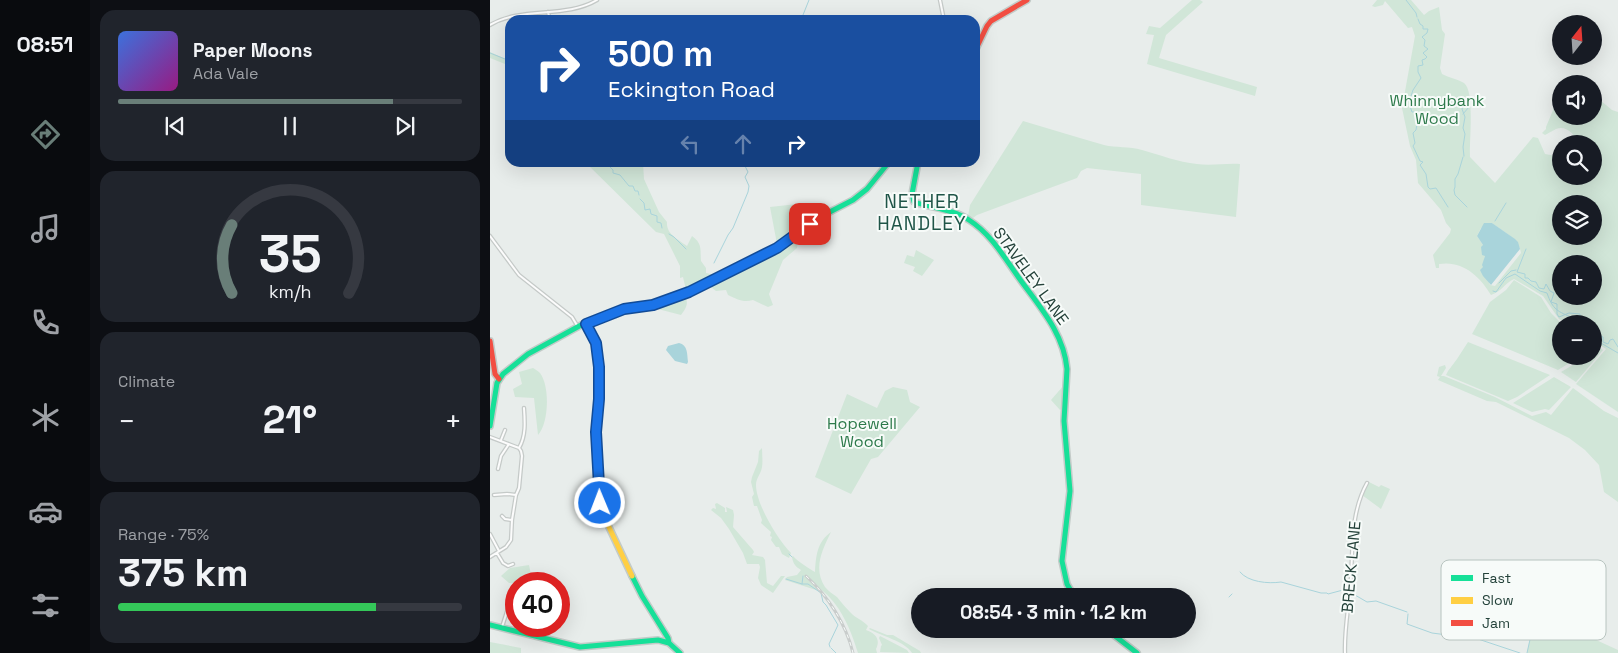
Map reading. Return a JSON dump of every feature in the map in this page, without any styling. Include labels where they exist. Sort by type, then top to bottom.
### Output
[{"type":"street","points":[[529,15],[585,6],[598,0]]},
{"type":"street","points":[[940,0],[943,15]]},
{"type":"street","points":[[980,41],[991,21],[1026,0]]},
{"type":"street","points":[[490,25],[505,19]]},
{"type":"street","points":[[490,426],[495,390],[500,379],[503,374],[528,354],[578,327],[624,309],[653,305],[677,297],[757,259],[777,248],[820,217],[853,200],[867,189],[885,167]]},
{"type":"street","name":"STAVELEY LANE","points":[[917,167],[912,194],[914,202],[954,212],[966,217],[977,225],[991,240],[1052,322],[1061,340],[1066,355],[1065,429],[1070,484],[1069,502],[1062,538],[1062,554],[1063,573],[1068,588]]},
{"type":"street","points":[[490,236],[519,275],[572,317],[578,327]]},
{"type":"street","points":[[586,324],[596,343],[599,367],[596,432],[600,503],[624,560],[642,596],[668,638],[669,643]]},
{"type":"street","points":[[490,341],[495,374],[500,379]]},
{"type":"street","points":[[518,448],[522,442],[525,427],[524,408]]},
{"type":"street","points":[[501,440],[505,430]]},
{"type":"street","points":[[490,437],[501,440],[522,451],[519,488],[512,520],[511,540],[506,546],[490,557]]},
{"type":"street","points":[[498,469],[501,456],[509,444]]},
{"type":"street","name":"BRECK LANE","points":[[1345,653],[1352,534],[1358,503],[1367,482]]},
{"type":"street","points":[[494,495],[516,495]]},
{"type":"street","points":[[502,516],[505,519],[512,520]]},
{"type":"street","points":[[490,534],[503,563],[508,566],[513,564]]},
{"type":"street","points":[[502,627],[505,619]]},
{"type":"street","points":[[490,625],[580,648],[653,640],[669,643],[680,653]]},
{"type":"street","points":[[1118,638],[1137,653]]},
{"type":"green space","points":[[1192,0],[1203,2],[1166,35],[1159,58],[1257,87],[1255,96],[1147,64],[1154,35],[1146,34],[1149,26],[1160,28]]},
{"type":"green space","name":"Whinnybank Wood","points":[[1377,0],[1411,0],[1424,15],[1439,7],[1442,30],[1445,34],[1440,68],[1442,74],[1464,83],[1467,88],[1471,117],[1470,157],[1495,183],[1533,137],[1538,138],[1545,154],[1552,155],[1552,185],[1602,185],[1602,135],[1574,135],[1563,128],[1556,129],[1545,135],[1542,133],[1546,129],[1552,113],[1552,125],[1602,125],[1602,102],[1612,110],[1618,112],[1618,412],[1576,384],[1592,365],[1602,365],[1602,354],[1606,349],[1602,346],[1602,315],[1556,315],[1543,296],[1514,279],[1498,292],[1491,295],[1476,276],[1463,267],[1447,263],[1439,264],[1439,268],[1436,268],[1433,255],[1451,229],[1446,223],[1441,210],[1418,183],[1416,160],[1410,146],[1402,108],[1415,36],[1412,27],[1408,28],[1385,1],[1383,5],[1372,6]],"holes":[[[1492,223],[1514,239],[1521,253],[1495,286],[1490,285],[1483,267],[1485,256],[1483,245],[1477,236],[1481,228]]]},
{"type":"green space","points":[[490,52],[505,59],[505,64],[490,58]]},
{"type":"green space","points":[[1023,121],[1104,145],[1137,149],[1183,162],[1202,165],[1240,164],[1236,217],[1141,205],[1141,174],[1087,168],[1081,171],[1077,178],[973,218],[968,216],[970,205]]},
{"type":"green space","points":[[590,167],[643,167],[644,179],[659,212],[667,222],[668,230],[687,246],[692,236],[696,239],[701,250],[701,261],[706,268],[706,273],[715,275],[686,290],[683,277],[680,278],[680,266],[664,234],[656,232]]},
{"type":"green space","points":[[797,204],[796,209],[807,223],[777,244],[770,207]]},
{"type":"green space","points":[[799,233],[797,248],[783,260],[769,294],[773,305],[768,307],[753,300],[740,300],[728,295],[726,290],[716,291],[708,285],[781,249]]},
{"type":"green space","points":[[916,250],[934,260],[922,276],[913,271],[915,267],[904,263],[907,255],[914,257]]},
{"type":"green space","points":[[1514,280],[1541,297],[1553,315],[1552,365],[1566,365],[1558,370],[1472,334],[1490,302],[1506,290]]},
{"type":"green space","points":[[685,296],[686,306],[681,315],[654,308]]},
{"type":"green space","points":[[1468,342],[1550,375],[1508,401],[1446,375]]},
{"type":"green space","points":[[1445,365],[1446,368],[1441,376],[1495,397],[1532,416],[1546,412],[1551,415],[1573,388],[1604,411],[1618,418],[1618,502],[1604,492],[1599,465],[1585,450],[1569,438],[1496,402],[1487,401],[1438,380],[1440,377],[1437,376],[1439,367]]},
{"type":"green space","points":[[1573,365],[1590,365],[1576,382],[1561,372]]},
{"type":"green space","points":[[533,368],[540,373],[547,395],[546,414],[542,429],[538,435],[534,398],[515,397],[513,389],[522,384],[519,372]]},
{"type":"green space","points":[[1554,377],[1571,387],[1549,410],[1532,412],[1513,403]]},
{"type":"green space","points":[[1064,385],[1063,407],[1060,410],[1051,400]]},
{"type":"green space","name":"Hopewell Wood","points":[[893,387],[907,390],[910,402],[920,407],[878,457],[871,459],[851,494],[815,477],[847,394],[877,408],[885,391]]},
{"type":"green space","points":[[762,448],[762,465],[756,483],[757,493],[769,521],[780,540],[791,553],[789,558],[782,554],[779,547],[776,547],[771,540],[771,532],[761,523],[762,520],[757,506],[754,506],[751,482],[758,462],[759,451]]},
{"type":"green space","points":[[1369,482],[1379,487],[1381,485],[1390,489],[1381,509],[1362,495]]},
{"type":"green space","points":[[717,503],[725,508],[725,512],[727,512],[726,507],[733,510],[733,527],[753,550],[752,555],[763,557],[765,560],[767,583],[773,586],[781,576],[785,576],[773,593],[761,585],[758,578],[759,564],[747,564],[729,529],[721,518],[711,510],[713,508],[716,509],[715,504]]},
{"type":"green space","points":[[831,532],[820,560],[821,580],[826,588],[852,614],[868,626],[866,630],[874,635],[878,642],[877,653],[858,653],[852,635],[839,609],[820,589],[816,590],[785,580],[787,577],[797,575],[801,570],[794,563],[793,556],[815,572],[820,545]]},
{"type":"green space","points":[[529,565],[530,572],[506,572],[510,568]]},
{"type":"green space","points":[[870,628],[887,635],[893,635],[921,653],[912,653],[904,645]]},
{"type":"green space","points":[[880,636],[907,650],[909,653],[880,652],[882,645]]},
{"type":"green space","points":[[1530,640],[1596,640],[1618,650],[1618,653],[1527,653]]},
{"type":"green space","points":[[490,642],[521,648],[521,653],[490,653]]},
{"type":"water","points":[[1484,223],[1492,223],[1515,239],[1520,249],[1491,285],[1480,270],[1483,267],[1485,256],[1482,255],[1481,247],[1483,245],[1477,236]]},
{"type":"water","points":[[679,343],[687,350],[687,364],[675,361],[666,350],[668,346]]},
{"type":"waterway","points":[[803,15],[809,0]]},
{"type":"waterway","points":[[1406,0],[1417,17]]},
{"type":"waterway","points":[[1418,19],[1423,29],[1428,29],[1427,33],[1422,37],[1425,40],[1424,46],[1428,49],[1423,53],[1427,57],[1422,60],[1423,65],[1418,66],[1421,78],[1413,90],[1410,99],[1412,112],[1416,112],[1415,119],[1417,124],[1416,130],[1413,133],[1415,143],[1413,146],[1420,161],[1423,162],[1420,165],[1426,174],[1428,187],[1430,189],[1436,188],[1448,207]]},
{"type":"waterway","points":[[490,53],[505,59]]},
{"type":"waterway","points":[[1464,156],[1465,134],[1463,128],[1465,117],[1462,109],[1466,99]]},
{"type":"waterway","points":[[1463,114],[1469,107]]},
{"type":"waterway","points":[[1463,157],[1455,179],[1454,190],[1455,195],[1467,207]]},
{"type":"waterway","points":[[610,167],[613,173],[620,175],[629,186],[633,186],[639,195]]},
{"type":"waterway","points":[[714,263],[733,228],[748,192],[749,186],[745,177],[748,172],[746,167]]},
{"type":"waterway","points":[[640,199],[644,203],[645,210],[650,209],[651,214],[657,216],[657,222],[661,223],[662,228]]},
{"type":"waterway","points":[[1495,221],[1506,203]]},
{"type":"waterway","points":[[669,234],[686,249]]},
{"type":"waterway","points":[[1526,249],[1517,272],[1525,274],[1525,278],[1536,282],[1539,288],[1544,289],[1546,284],[1550,291],[1554,293],[1551,302],[1557,304],[1558,315]]},
{"type":"waterway","points":[[1499,283],[1511,271],[1516,270]]},
{"type":"waterway","points":[[1493,291],[1496,292],[1506,278],[1515,274],[1540,291],[1547,293],[1556,309],[1566,315]]},
{"type":"waterway","points":[[1564,315],[1569,313],[1580,315]]},
{"type":"waterway","points":[[1602,336],[1603,342],[1608,344],[1613,339],[1618,347]]},
{"type":"waterway","points":[[1602,344],[1618,353]]},
{"type":"waterway","points":[[789,554],[792,557]]},
{"type":"waterway","points":[[1240,572],[1253,580],[1270,583],[1281,582],[1321,593],[1328,594],[1345,591]]},
{"type":"waterway","points":[[802,584],[803,576]]},
{"type":"waterway","points":[[786,579],[808,584],[821,593],[823,602],[838,625],[829,644],[830,647]]},
{"type":"waterway","points":[[1229,597],[1232,594]]},
{"type":"waterway","points":[[1355,595],[1367,602],[1376,601],[1407,612]]},
{"type":"waterway","points":[[1408,614],[1407,624],[1441,634]]},
{"type":"waterway","points":[[1481,640],[1520,653]]},
{"type":"waterway","points":[[1527,653],[1530,640]]},
{"type":"waterway","points":[[831,648],[836,653]]},
{"type":"railway","points":[[806,576],[822,592],[835,611],[846,632],[853,653]]},
{"type":"traffic: fast","points":[[490,426],[497,383],[503,374],[528,354],[583,324],[624,309],[653,305],[677,297],[757,259],[777,248],[820,217],[853,200],[867,189],[885,167]]},
{"type":"traffic: fast","points":[[917,167],[912,194],[914,202],[956,213],[969,220],[984,232],[997,246],[1049,320],[1061,344],[1067,369],[1064,421],[1070,491],[1062,561],[1069,588]]},
{"type":"traffic: fast","points":[[632,576],[668,638],[669,643]]},
{"type":"traffic: fast","points":[[490,625],[580,647],[658,640],[669,643],[680,653]]},
{"type":"traffic: fast","points":[[1118,638],[1137,653]]},
{"type":"traffic: slow","points":[[586,324],[596,343],[599,366],[596,432],[600,503],[608,525],[632,576]]},
{"type":"traffic: jam","points":[[980,41],[991,21],[1027,0]]},
{"type":"traffic: jam","points":[[490,341],[495,374],[499,379]]},
{"type":"district","name":"NETHER HANDLEY","points":[[922,212]]},
{"type":"route","points":[[600,503],[596,432],[599,399],[598,351],[586,324],[624,309],[653,305],[689,292],[777,248],[810,224]]}]
